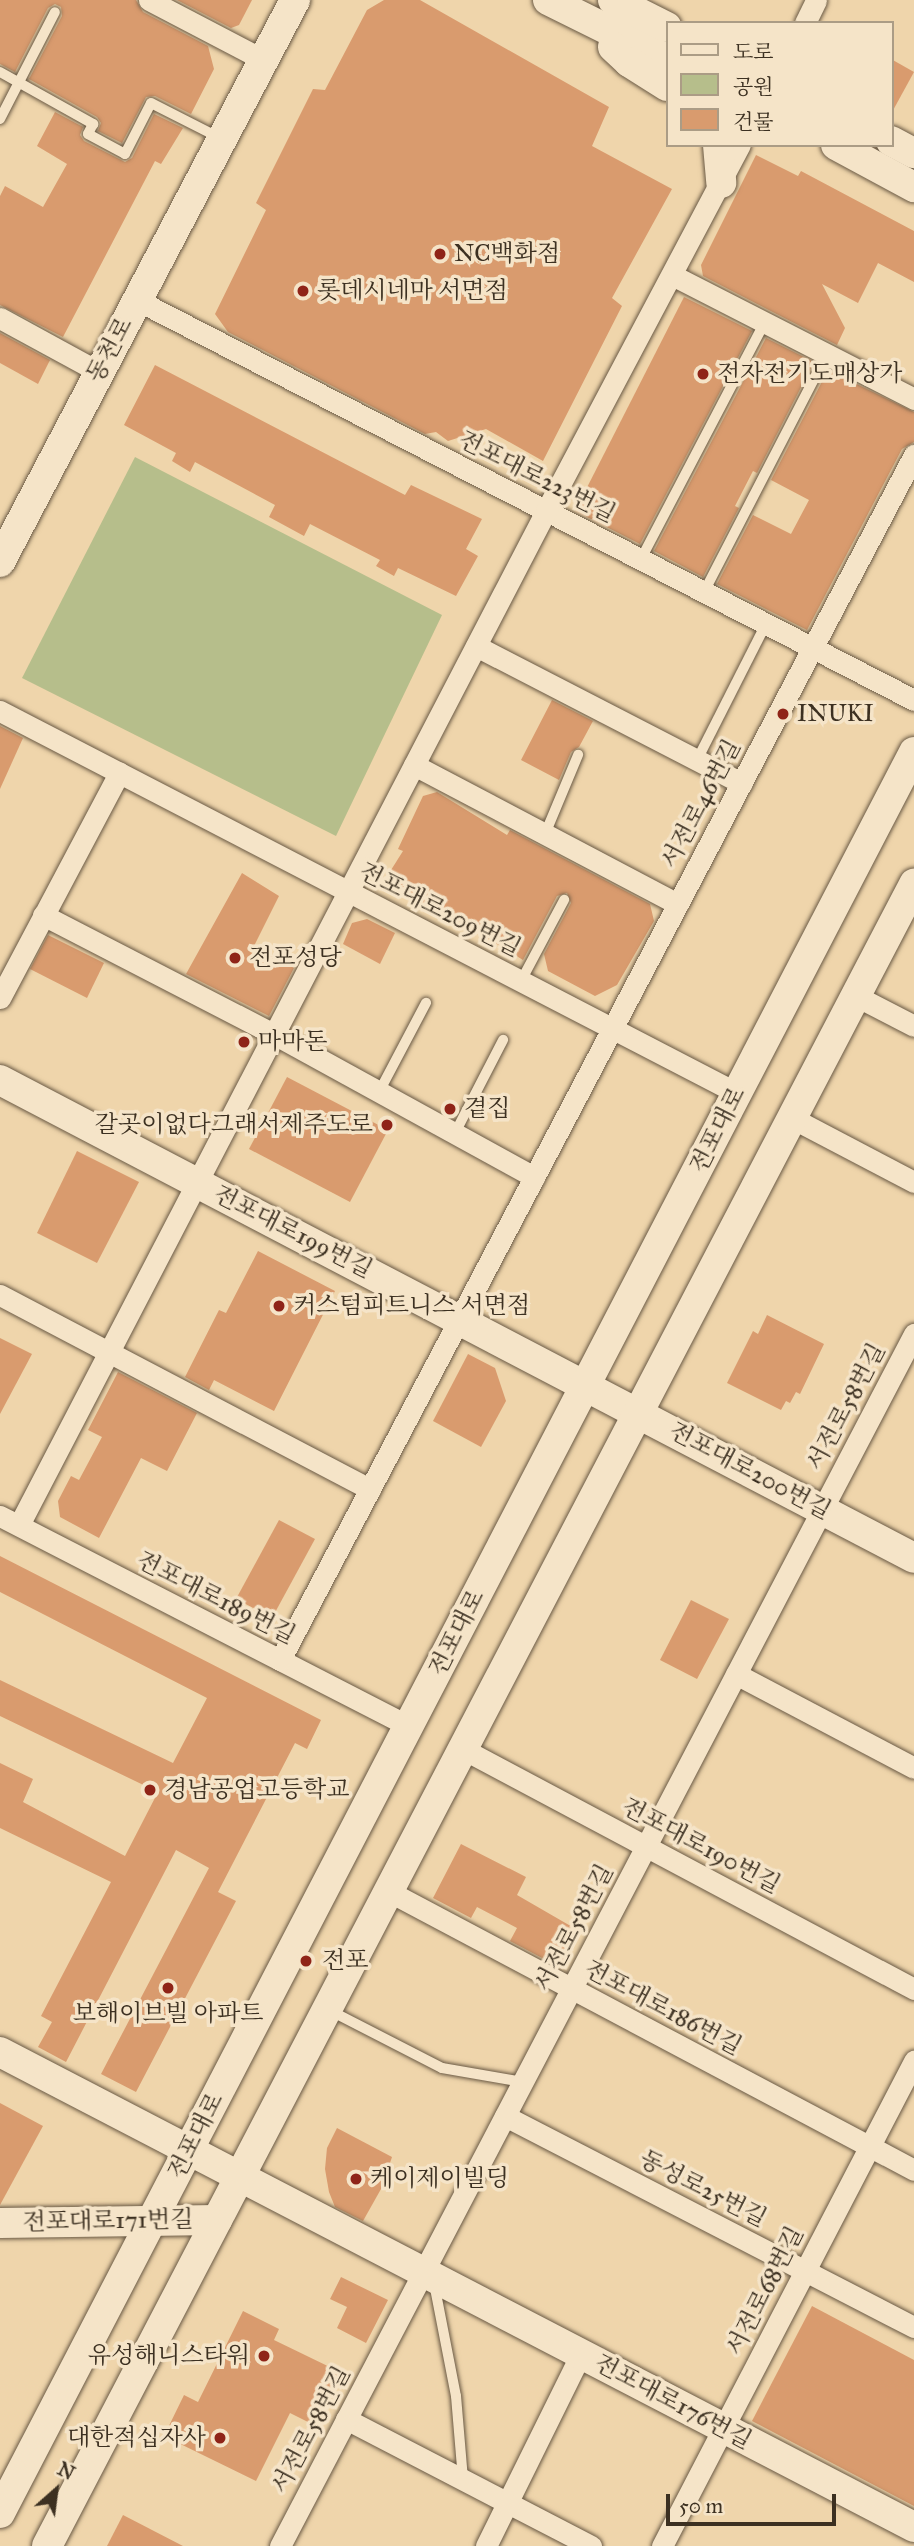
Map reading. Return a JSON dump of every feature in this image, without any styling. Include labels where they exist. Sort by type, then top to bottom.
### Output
[{"type":"main road","name":"동천로","points":[[0,562],[295,0]]},
{"type":"main road","points":[[548,0],[666,59]]},
{"type":"main road","points":[[613,0],[666,26]]},
{"type":"main road","points":[[582,18],[629,62],[666,85]]},
{"type":"main road","points":[[893,142],[914,153]]},
{"type":"main road","points":[[718,147],[720,183]]},
{"type":"main road","points":[[840,147],[914,187]]},
{"type":"main road","name":"전포대로","points":[[0,2513],[914,752]]},
{"type":"main road","points":[[47,2546],[914,884]]},
{"type":"main road","name":"전포대로199번길","points":[[0,1080],[586,1384]]},
{"type":"main road","name":"전포대로200번길","points":[[586,1384],[914,1558]]},
{"type":"main road","name":"전포대로176번길","points":[[0,2052],[914,2527]]},
{"type":"main road","name":"전포대로171번길","points":[[0,2222],[217,2220]]},
{"type":"street","points":[[806,21],[817,0]]},
{"type":"street","points":[[159,2],[264,61]]},
{"type":"street","points":[[9,1521],[110,1350],[546,511],[739,147]]},
{"type":"street","points":[[672,275],[914,399]]},
{"type":"street","name":"전포대로223번길","points":[[137,300],[914,700]]},
{"type":"street","points":[[0,318],[99,372]]},
{"type":"street","name":"서전로46번길","points":[[280,1660],[914,455]]},
{"type":"street","points":[[476,646],[741,783]]},
{"type":"street","name":"전포대로209번길","points":[[0,711],[737,1093]]},
{"type":"street","points":[[414,765],[678,904]]},
{"type":"street","points":[[0,998],[119,773]]},
{"type":"street","points":[[43,915],[274,1034],[534,1177]]},
{"type":"street","points":[[856,996],[914,1026]]},
{"type":"street","points":[[792,1118],[914,1182]]},
{"type":"street","points":[[0,1295],[110,1350],[370,1489]]},
{"type":"street","name":"서전로58번길","points":[[280,2546],[346,2419],[428,2274],[505,2116],[822,1509],[907,1365],[914,1334]]},
{"type":"street","name":"전포대로189번길","points":[[9,1521],[409,1726]]},
{"type":"street","points":[[736,1674],[914,1768]]},
{"type":"street","name":"전포대로190번길","points":[[463,1749],[914,1989]]},
{"type":"street","name":"전포대로186번길","points":[[388,1891],[914,2170]]},
{"type":"street","name":"서전로68번길","points":[[662,2546],[914,2061]]},
{"type":"street","name":"동성로25번길","points":[[505,2116],[914,2328]]},
{"type":"street","points":[[486,2546],[581,2354]]},
{"type":"street","points":[[346,2419],[591,2546]]},
{"type":"lane","points":[[0,120],[55,12]]},
{"type":"lane","points":[[0,72],[93,124],[88,134],[125,154],[150,103],[223,140]]},
{"type":"lane","points":[[641,559],[765,322]]},
{"type":"lane","points":[[704,592],[827,354]]},
{"type":"lane","points":[[697,760],[766,624]]},
{"type":"lane","points":[[545,834],[578,755]]},
{"type":"lane","points":[[521,981],[564,900]]},
{"type":"lane","points":[[379,1092],[426,1003]]},
{"type":"lane","points":[[455,1133],[503,1040]]},
{"type":"lane","points":[[327,2009],[442,2068],[523,2082]]},
{"type":"lane","points":[[428,2274],[456,2396],[463,2480]]},
{"type":"green space","points":[[135,457],[442,615],[336,836],[22,678]]},
{"type":"building","points":[[0,0],[136,0],[143,12],[208,46],[214,69],[191,114],[155,96],[146,97],[122,143],[98,131],[101,123],[97,117],[29,79],[62,16],[61,7],[55,4],[48,8],[15,72],[0,64]]},
{"type":"building","points":[[177,0],[252,0],[239,25],[231,28]]},
{"type":"building","name":"NC백화점","points":[[384,0],[420,0],[609,107],[592,146],[672,189],[612,298],[622,306],[543,461],[486,429],[448,441],[436,432],[425,434],[228,332],[215,314],[266,210],[256,203],[313,89],[325,90],[367,10]]},
{"type":"building","points":[[893,60],[914,72],[893,110]]},
{"type":"building","points":[[55,112],[83,127],[80,135],[84,141],[125,162],[132,158],[154,114],[183,128],[161,164],[155,161],[63,337],[0,305],[0,196],[5,186],[43,207],[67,164],[37,146]]},
{"type":"building","points":[[756,155],[798,176],[801,171],[914,231],[914,282],[878,263],[858,303],[822,284],[845,328],[837,345],[703,276],[701,265]]},
{"type":"building","points":[[684,297],[752,331],[640,544],[575,511]]},
{"type":"building","points":[[0,333],[50,360],[38,384],[0,363]]},
{"type":"building","points":[[766,338],[814,362],[757,473],[753,471],[735,506],[739,508],[703,577],[654,551]]},
{"type":"building","points":[[155,365],[405,495],[411,485],[482,519],[466,549],[478,556],[456,596],[398,568],[394,576],[376,566],[380,560],[310,524],[304,536],[269,517],[275,505],[195,462],[190,472],[172,461],[176,453],[124,425]]},
{"type":"building","points":[[828,370],[914,412],[914,442],[902,449],[807,630],[717,584],[753,515],[791,534],[809,500],[771,480]]},
{"type":"building","points":[[552,700],[593,721],[579,747],[571,752],[559,780],[521,760]]},
{"type":"building","points":[[0,726],[23,738],[0,789]]},
{"type":"building","points":[[437,792],[507,835],[510,830],[650,904],[654,921],[617,985],[595,996],[548,971],[544,954],[571,903],[567,893],[557,896],[523,960],[458,920],[389,891],[386,878],[403,851],[398,849],[423,796]]},
{"type":"building","name":"전포성당","points":[[242,873],[279,896],[254,946],[294,968],[269,1016],[186,974]]},
{"type":"building","points":[[367,919],[395,933],[380,964],[343,944],[352,923]]},
{"type":"building","points":[[48,935],[104,963],[87,998],[30,969]]},
{"type":"building","points":[[287,1077],[388,1130],[350,1202],[249,1149]]},
{"type":"building","points":[[77,1151],[139,1182],[97,1263],[37,1233]]},
{"type":"building","points":[[258,1251],[335,1291],[274,1411],[214,1380],[209,1390],[185,1377],[219,1310],[226,1313]]},
{"type":"building","points":[[767,1315],[824,1344],[800,1394],[796,1392],[790,1403],[786,1401],[781,1410],[727,1383],[753,1331],[758,1334]]},
{"type":"building","points":[[0,1338],[32,1354],[0,1414]]},
{"type":"building","points":[[468,1354],[495,1368],[506,1401],[481,1447],[433,1421]]},
{"type":"building","points":[[118,1372],[197,1413],[167,1471],[141,1458],[99,1538],[60,1517],[58,1501],[71,1476],[79,1480],[102,1437],[88,1430]]},
{"type":"building","points":[[279,1520],[315,1539],[272,1618],[236,1599]]},
{"type":"building","points":[[0,1556],[321,1720],[307,1749],[295,1743],[218,1892],[236,1901],[136,2092],[101,2074],[209,1868],[176,1850],[66,2062],[38,2047],[52,2022],[41,2016],[111,1882],[0,1828],[0,1763],[33,1779],[23,1802],[125,1856],[158,1792],[0,1716],[0,1680],[173,1763],[207,1698],[0,1592]]},
{"type":"building","points":[[691,1600],[729,1619],[697,1679],[660,1660]]},
{"type":"building","points":[[461,1844],[526,1877],[517,1895],[581,1932],[561,1968],[510,1941],[517,1928],[477,1907],[471,1918],[433,1898]]},
{"type":"building","points":[[0,2103],[43,2126],[0,2205]]},
{"type":"building","name":"케이제이빌딩","points":[[337,2128],[392,2157],[381,2189],[363,2221],[335,2207],[329,2192],[325,2169],[327,2148]]},
{"type":"building","points":[[341,2277],[388,2300],[366,2343],[337,2328],[347,2307],[330,2299]]},
{"type":"building","points":[[812,2306],[914,2360],[914,2506],[752,2421]]},
{"type":"building","points":[[243,2311],[279,2329],[274,2340],[340,2372],[314,2425],[290,2413],[256,2481],[164,2436],[184,2395],[198,2402]]},
{"type":"building","points":[[123,2515],[183,2546],[107,2546]]},
{"type":"place","name":"NC백화점","points":[[440,254]]},
{"type":"place","name":"롯데시네마 서면점","points":[[303,291]]},
{"type":"place","name":"전자전기도매상가","points":[[703,374]]},
{"type":"place","name":"INUKI","points":[[783,714]]},
{"type":"place","name":"전포성당","points":[[235,958]]},
{"type":"place","name":"마마돈","points":[[244,1042]]},
{"type":"place","name":"곁집","points":[[450,1109]]},
{"type":"place","name":"갈곳이없다그래서제주도로","points":[[387,1125]]},
{"type":"place","name":"커스텀피트니스 서면점","points":[[279,1306]]},
{"type":"place","name":"경남공업고등학교","points":[[150,1790]]},
{"type":"place","name":"전포","points":[[306,1961]]},
{"type":"place","name":"보해이브빌 아파트","points":[[168,1988]]},
{"type":"place","name":"케이제이빌딩","points":[[356,2179]]},
{"type":"place","name":"유성해니스타워","points":[[264,2356]]},
{"type":"place","name":"대한적십자사","points":[[220,2438]]}]
